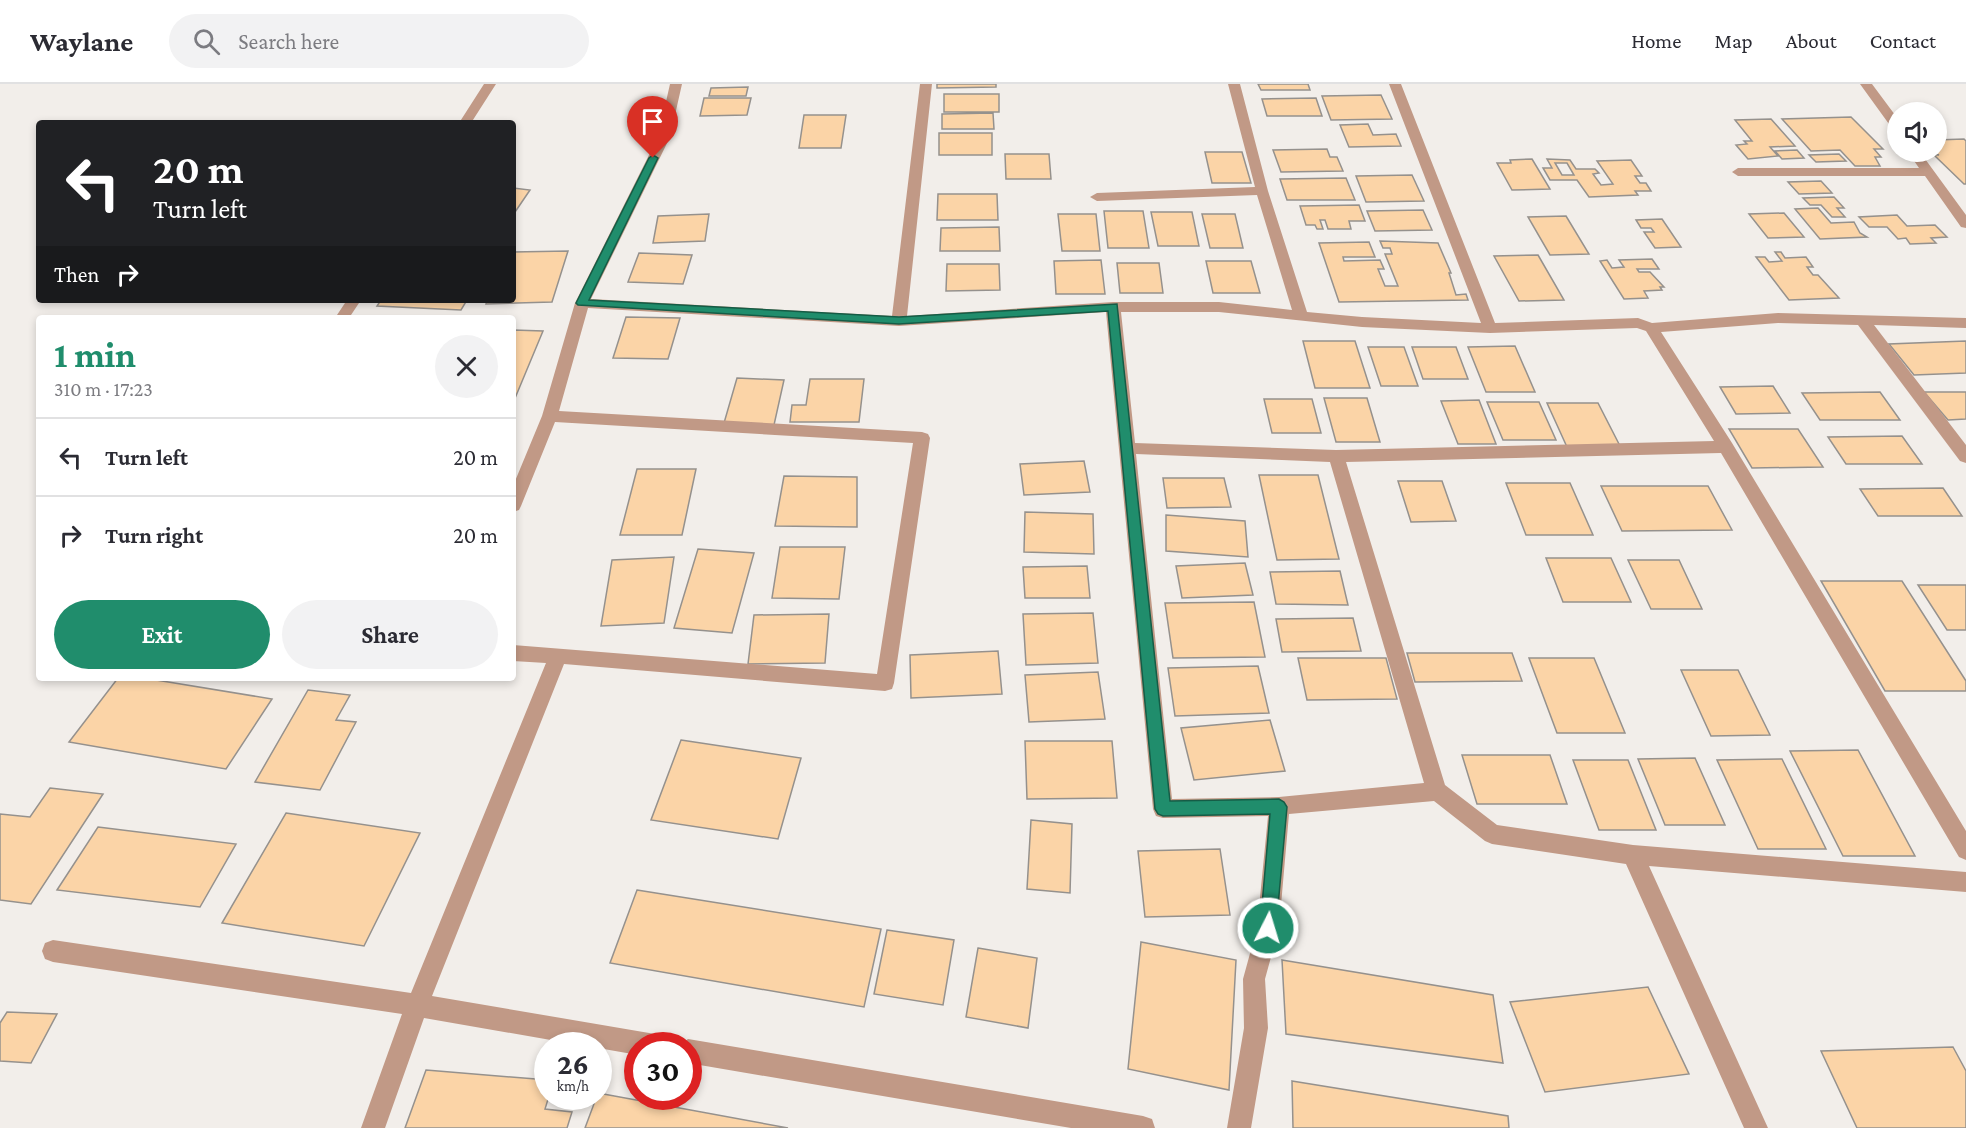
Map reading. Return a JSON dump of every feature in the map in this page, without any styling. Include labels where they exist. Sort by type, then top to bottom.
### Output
[{"type":"street","points":[[467,120],[490,84]]},
{"type":"street","points":[[516,499],[550,416],[582,303],[664,137],[676,84]]},
{"type":"street","points":[[899,321],[926,84]]},
{"type":"street","points":[[1234,84],[1262,191],[1301,315]]},
{"type":"street","points":[[1395,84],[1490,328]]},
{"type":"street","points":[[1866,84],[1887,113]]},
{"type":"street","points":[[1922,162],[1966,224]]},
{"type":"street","points":[[1738,172],[1929,172]]},
{"type":"street","points":[[1097,197],[1262,191]]},
{"type":"street","points":[[582,303],[899,321],[1113,307],[1219,307],[1362,322],[1490,328],[1638,323],[1651,328],[1778,318],[1966,323]]},
{"type":"street","points":[[1113,307],[1163,809],[1279,807],[1437,790]]},
{"type":"street","points":[[1862,320],[1966,457]]},
{"type":"street","points":[[1651,328],[1726,447],[1966,850]]},
{"type":"street","points":[[516,653],[885,683],[922,438],[550,416]]},
{"type":"street","points":[[1126,448],[1336,456],[1726,447]]},
{"type":"street","points":[[1336,456],[1437,790],[1492,834],[1633,855],[1966,882]]},
{"type":"street","points":[[373,1128],[417,1005],[558,656]]},
{"type":"street","points":[[1239,1128],[1256,1029],[1254,979],[1268,928],[1279,807]]},
{"type":"street","points":[[1633,855],[1756,1128]]},
{"type":"street","points":[[53,951],[417,1005],[624,1041]]},
{"type":"street","points":[[702,1053],[1143,1128]]},
{"type":"building","points":[[937,84],[996,84],[996,87],[937,88]]},
{"type":"building","points":[[1258,84],[1308,84],[1310,90],[1261,90]]},
{"type":"building","points":[[748,87],[746,96],[709,96],[711,88]]},
{"type":"building","points":[[944,94],[999,94],[999,112],[944,112]]},
{"type":"building","points":[[1381,95],[1392,119],[1331,120],[1322,96]]},
{"type":"building","points":[[704,98],[751,98],[747,115],[700,116]]},
{"type":"building","points":[[1316,98],[1322,116],[1267,116],[1262,99]]},
{"type":"building","points":[[993,113],[994,129],[942,129],[942,114]]},
{"type":"building","points":[[804,115],[846,115],[841,148],[799,148]]},
{"type":"building","points":[[1851,117],[1883,149],[1874,149],[1881,157],[1875,157],[1880,166],[1855,166],[1840,150],[1811,151],[1782,119]]},
{"type":"building","points":[[1771,119],[1795,146],[1770,147],[1778,156],[1748,159],[1736,145],[1747,144],[1744,141],[1752,141],[1735,120]]},
{"type":"building","points":[[1368,124],[1373,135],[1396,134],[1401,146],[1349,147],[1340,125]]},
{"type":"building","points":[[939,133],[992,133],[992,155],[939,155]]},
{"type":"building","points":[[1964,139],[1966,141],[1966,184],[1941,162],[1947,162],[1947,140]]},
{"type":"building","points":[[1327,149],[1330,157],[1337,157],[1343,171],[1281,172],[1273,150]]},
{"type":"building","points":[[1797,150],[1804,158],[1782,159],[1775,151]]},
{"type":"building","points":[[1205,152],[1242,152],[1251,183],[1212,183]]},
{"type":"building","points":[[1005,154],[1049,154],[1051,179],[1006,179]]},
{"type":"building","points":[[1839,154],[1846,161],[1816,162],[1809,155]]},
{"type":"building","points":[[1532,159],[1550,189],[1512,190],[1497,163]]},
{"type":"building","points":[[1547,159],[1570,160],[1576,169],[1595,169],[1599,173],[1593,174],[1601,185],[1613,184],[1597,161],[1631,160],[1642,176],[1635,176],[1640,183],[1646,183],[1651,191],[1635,191],[1638,195],[1589,197],[1577,180],[1550,180],[1543,168],[1552,168]],"holes":[[[1555,163],[1567,163],[1574,175],[1562,175]]]},
{"type":"building","points":[[1412,175],[1424,201],[1366,202],[1356,176]]},
{"type":"building","points":[[1346,178],[1355,200],[1287,200],[1280,179]]},
{"type":"building","points":[[1821,181],[1832,193],[1799,194],[1788,182]]},
{"type":"building","points":[[516,188],[530,190],[516,211]]},
{"type":"building","points":[[938,194],[997,194],[998,220],[937,220]]},
{"type":"building","points":[[1834,197],[1844,208],[1837,208],[1845,217],[1832,217],[1821,205],[1810,205],[1803,198]]},
{"type":"building","points":[[1359,205],[1365,221],[1349,221],[1351,229],[1328,229],[1325,220],[1320,220],[1323,229],[1317,229],[1315,225],[1306,225],[1300,206]]},
{"type":"building","points":[[1818,208],[1831,223],[1854,222],[1860,233],[1867,237],[1820,239],[1795,209]]},
{"type":"building","points":[[1423,210],[1432,230],[1375,231],[1367,211]]},
{"type":"building","points":[[1104,211],[1143,211],[1149,248],[1108,248]]},
{"type":"building","points":[[1151,212],[1192,212],[1199,246],[1158,246]]},
{"type":"building","points":[[1784,213],[1804,237],[1768,238],[1749,214]]},
{"type":"building","points":[[709,214],[705,241],[653,243],[658,216]]},
{"type":"building","points":[[1058,214],[1096,214],[1100,251],[1062,251]]},
{"type":"building","points":[[1202,214],[1235,214],[1243,248],[1210,248]]},
{"type":"building","points":[[1897,215],[1907,226],[1935,225],[1947,237],[1931,238],[1936,243],[1910,244],[1906,238],[1898,239],[1887,227],[1869,227],[1859,217]]},
{"type":"building","points":[[1566,216],[1589,254],[1550,255],[1528,217]]},
{"type":"building","points":[[1662,219],[1681,247],[1655,248],[1644,232],[1654,232],[1651,228],[1641,228],[1636,220]]},
{"type":"building","points":[[999,227],[1000,251],[940,251],[941,228]]},
{"type":"building","points":[[1380,241],[1438,243],[1451,273],[1449,273],[1456,295],[1466,294],[1468,300],[1339,302],[1319,243],[1369,242],[1375,257],[1343,257],[1344,261],[1380,260],[1384,269],[1378,269],[1385,286],[1398,286],[1385,254],[1392,254],[1390,248],[1383,248]]},
{"type":"building","points":[[568,251],[552,302],[486,304],[516,303],[516,252]]},
{"type":"building","points":[[1775,252],[1781,252],[1785,258],[1806,257],[1813,267],[1807,267],[1813,275],[1818,275],[1839,298],[1789,300],[1756,257],[1765,257],[1769,262],[1782,261]]},
{"type":"building","points":[[639,253],[692,255],[683,284],[628,282]]},
{"type":"building","points":[[1538,255],[1564,300],[1519,301],[1494,256]]},
{"type":"building","points":[[1652,259],[1659,269],[1637,269],[1639,272],[1650,272],[1664,287],[1660,287],[1662,290],[1644,291],[1648,298],[1624,299],[1600,261],[1607,260],[1612,268],[1624,267],[1619,260]]},
{"type":"building","points":[[1101,260],[1105,294],[1056,294],[1054,261]]},
{"type":"building","points":[[1206,261],[1251,261],[1260,293],[1213,293]]},
{"type":"building","points":[[1117,263],[1159,263],[1163,293],[1120,293]]},
{"type":"building","points":[[947,264],[999,264],[1000,290],[946,291]]},
{"type":"building","points":[[379,303],[465,303],[461,310],[377,306]]},
{"type":"building","points":[[626,317],[680,318],[668,359],[613,358]]},
{"type":"building","points":[[516,330],[543,331],[516,396]]},
{"type":"building","points":[[1303,341],[1355,341],[1370,388],[1315,388]]},
{"type":"building","points":[[1966,341],[1966,373],[1914,375],[1889,344]]},
{"type":"building","points":[[1515,346],[1535,392],[1486,392],[1468,347]]},
{"type":"building","points":[[1368,347],[1404,347],[1418,386],[1381,386]]},
{"type":"building","points":[[1412,347],[1456,347],[1468,379],[1423,379]]},
{"type":"building","points":[[737,378],[784,380],[774,425],[724,423]]},
{"type":"building","points":[[810,379],[864,379],[859,422],[790,422],[792,405],[806,405]]},
{"type":"building","points":[[1773,386],[1790,413],[1736,414],[1720,387]]},
{"type":"building","points":[[1880,392],[1900,420],[1820,420],[1802,393]]},
{"type":"building","points":[[1924,392],[1966,392],[1966,419],[1948,420]]},
{"type":"building","points":[[1324,398],[1367,398],[1380,442],[1336,442]]},
{"type":"building","points":[[1264,399],[1312,399],[1321,433],[1272,433]]},
{"type":"building","points":[[1479,400],[1496,444],[1458,444],[1441,401]]},
{"type":"building","points":[[1487,402],[1539,402],[1556,440],[1503,440]]},
{"type":"building","points":[[1547,403],[1598,403],[1620,446],[1567,447]]},
{"type":"building","points":[[1729,429],[1798,429],[1823,467],[1752,468]]},
{"type":"building","points":[[1902,436],[1922,464],[1846,464],[1828,437]]},
{"type":"building","points":[[1084,461],[1090,492],[1024,495],[1020,464]]},
{"type":"building","points":[[637,469],[696,469],[682,535],[620,535]]},
{"type":"building","points":[[1259,475],[1318,475],[1339,559],[1277,560]]},
{"type":"building","points":[[784,476],[857,477],[857,527],[775,526]]},
{"type":"building","points":[[1163,478],[1224,478],[1231,507],[1167,508]]},
{"type":"building","points":[[1398,481],[1442,481],[1456,521],[1411,522]]},
{"type":"building","points":[[1506,483],[1570,483],[1593,535],[1526,535]]},
{"type":"building","points":[[1601,486],[1708,486],[1732,530],[1622,531]]},
{"type":"building","points":[[1943,488],[1962,516],[1878,516],[1860,489]]},
{"type":"building","points":[[1025,512],[1093,514],[1094,554],[1024,552]]},
{"type":"building","points":[[1166,515],[1245,521],[1248,557],[1166,551]]},
{"type":"building","points":[[780,547],[845,547],[839,599],[772,598]]},
{"type":"building","points":[[698,549],[754,553],[732,633],[674,628]]},
{"type":"building","points":[[674,557],[664,623],[601,626],[612,560]]},
{"type":"building","points":[[1546,558],[1611,558],[1631,602],[1563,602]]},
{"type":"building","points":[[1628,560],[1679,560],[1702,609],[1651,609]]},
{"type":"building","points":[[1245,563],[1253,595],[1182,598],[1176,566]]},
{"type":"building","points":[[1087,566],[1090,598],[1025,598],[1023,567]]},
{"type":"building","points":[[1340,571],[1348,605],[1276,604],[1270,572]]},
{"type":"building","points":[[1821,581],[1902,581],[1966,681],[1966,691],[1885,691]]},
{"type":"building","points":[[1918,585],[1966,585],[1966,630],[1947,630]]},
{"type":"building","points":[[1254,602],[1265,657],[1173,658],[1165,603]]},
{"type":"building","points":[[1093,613],[1098,663],[1026,665],[1023,614]]},
{"type":"building","points":[[829,614],[825,663],[748,664],[754,615]]},
{"type":"building","points":[[1353,618],[1361,651],[1282,652],[1276,619]]},
{"type":"building","points":[[998,651],[1002,694],[911,698],[910,655]]},
{"type":"building","points":[[1407,653],[1512,653],[1522,681],[1415,682]]},
{"type":"building","points":[[1298,658],[1386,658],[1397,699],[1307,700]]},
{"type":"building","points":[[1529,658],[1594,658],[1625,733],[1557,733]]},
{"type":"building","points":[[1258,666],[1269,713],[1175,716],[1168,668]]},
{"type":"building","points":[[1681,670],[1738,670],[1770,735],[1711,736]]},
{"type":"building","points":[[1098,672],[1105,719],[1029,722],[1025,675]]},
{"type":"building","points":[[116,681],[162,681],[272,699],[226,769],[69,742]]},
{"type":"building","points":[[308,690],[350,695],[336,720],[356,722],[320,790],[255,782]]},
{"type":"building","points":[[1270,720],[1285,771],[1194,780],[1181,728]]},
{"type":"building","points":[[681,740],[801,758],[778,839],[651,820]]},
{"type":"building","points":[[1025,741],[1112,741],[1117,798],[1027,799]]},
{"type":"building","points":[[1858,750],[1915,856],[1843,856],[1790,751]]},
{"type":"building","points":[[1462,755],[1550,755],[1567,804],[1477,804]]},
{"type":"building","points":[[1695,758],[1725,825],[1665,825],[1638,759]]},
{"type":"building","points":[[1782,759],[1826,849],[1758,849],[1717,760]]},
{"type":"building","points":[[1573,760],[1628,760],[1656,830],[1599,830]]},
{"type":"building","points":[[50,788],[103,794],[31,904],[0,900],[0,814],[30,817]]},
{"type":"building","points":[[286,813],[420,833],[364,946],[222,923]]},
{"type":"building","points":[[1031,820],[1072,824],[1070,893],[1027,889]]},
{"type":"building","points":[[98,827],[236,844],[200,907],[57,890]]},
{"type":"building","points":[[1220,849],[1230,915],[1145,917],[1138,851]]},
{"type":"building","points":[[637,890],[881,929],[864,1007],[610,963]]},
{"type":"building","points":[[887,930],[954,940],[943,1005],[874,994]]},
{"type":"building","points":[[1141,942],[1236,960],[1229,1090],[1128,1069]]},
{"type":"building","points":[[978,948],[1037,958],[1028,1028],[966,1017]]},
{"type":"building","points":[[1282,960],[1493,995],[1503,1063],[1286,1034]]},
{"type":"building","points":[[1648,987],[1689,1074],[1545,1092],[1510,1002]]},
{"type":"building","points":[[7,1012],[57,1014],[31,1063],[0,1061],[0,1023]]},
{"type":"building","points":[[1953,1047],[1966,1071],[1966,1128],[1857,1128],[1821,1051]]},
{"type":"building","points":[[426,1070],[534,1079],[534,1110],[572,1112],[567,1128],[405,1128]]},
{"type":"building","points":[[1292,1081],[1508,1116],[1509,1128],[1293,1128]]},
{"type":"building","points":[[612,1096],[624,1098],[624,1110],[690,1110],[788,1128],[585,1128],[592,1110],[612,1110]]},
{"type":"route","points":[[653,158],[582,303],[899,321],[1113,307],[1163,809],[1279,807],[1268,928]]}]
